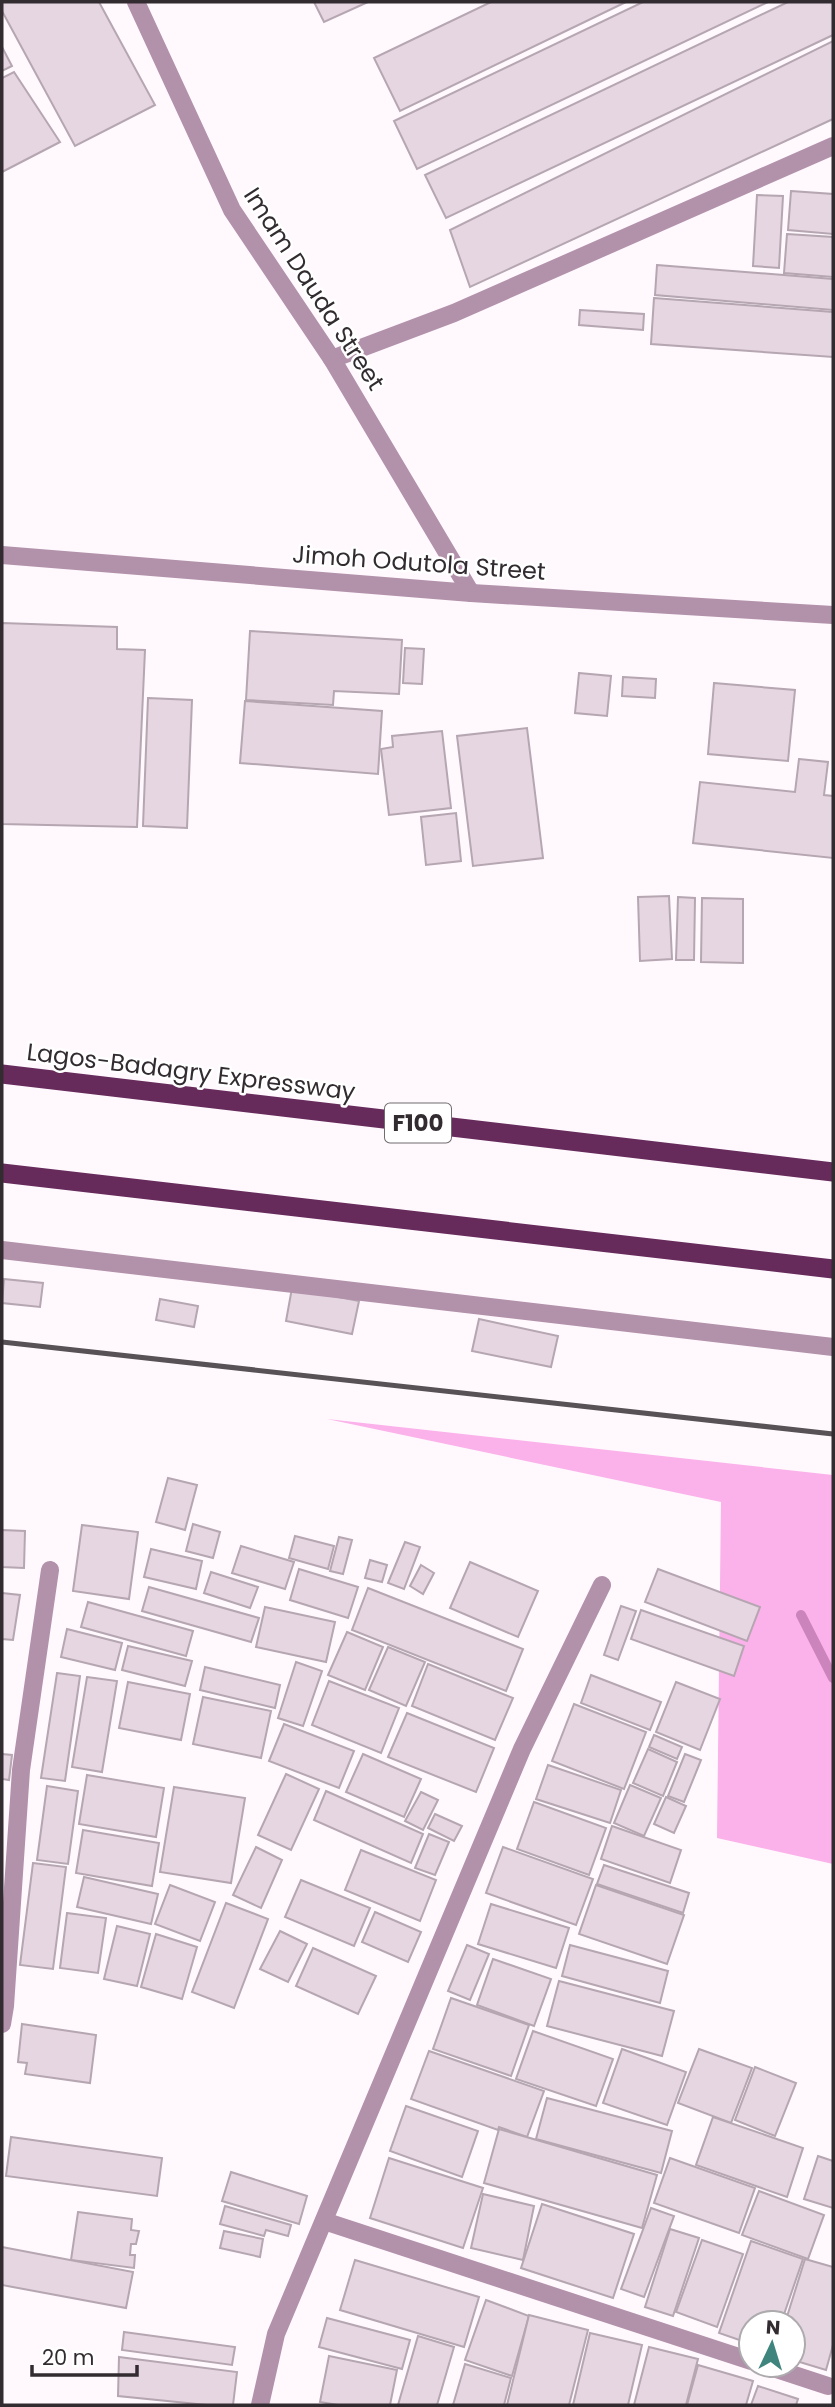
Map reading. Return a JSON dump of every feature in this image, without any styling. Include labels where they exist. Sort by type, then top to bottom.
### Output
[{"type":"highway","name":"Lagos-Badagry Expressway","points":[[2,1074],[833,1172]]},
{"type":"highway","points":[[2,1173],[833,1269]]},
{"type":"street","name":"Imam Dauda Street","points":[[136,2],[232,210],[332,359],[471,593]]},
{"type":"street","points":[[332,359],[454,313],[833,146]]},
{"type":"street","name":"Jimoh Odutola Street","points":[[2,555],[471,593],[833,615]]},
{"type":"street","points":[[2,1250],[833,1347]]},
{"type":"street","points":[[2,2025],[21,1770],[50,1570]]},
{"type":"street","points":[[260,2405],[276,2334],[522,1749],[602,1585]]},
{"type":"street","points":[[324,2221],[737,2356]]},
{"type":"street","points":[[807,2379],[828,2386]]},
{"type":"shaded area","points":[[327,1419],[833,1475],[833,1864],[717,1838],[721,1502]]},
{"type":"building","points":[[2,2],[99,2],[155,105],[75,146],[2,11]]},
{"type":"building","points":[[314,2],[368,2],[324,22]]},
{"type":"building","points":[[491,2],[626,2],[400,111],[374,58]]},
{"type":"building","points":[[643,2],[768,2],[417,169],[394,121]]},
{"type":"building","points":[[788,2],[833,2],[833,35],[446,218],[425,175]]},
{"type":"building","points":[[833,41],[833,119],[470,287],[450,230]]},
{"type":"building","points":[[2,47],[12,66],[2,71]]},
{"type":"building","points":[[14,72],[60,142],[2,172],[2,78]]},
{"type":"building","points":[[791,191],[833,194],[833,234],[788,230]]},
{"type":"building","points":[[757,195],[783,196],[779,268],[753,266]]},
{"type":"building","points":[[787,234],[833,237],[833,277],[784,273]]},
{"type":"building","points":[[657,265],[833,279],[833,310],[655,295]]},
{"type":"building","points":[[654,298],[833,312],[833,357],[651,344]]},
{"type":"building","points":[[580,310],[644,314],[643,330],[579,325]]},
{"type":"building","points":[[2,623],[117,627],[117,649],[145,650],[137,827],[2,824]]},
{"type":"building","points":[[250,631],[402,640],[399,694],[334,691],[333,705],[246,700]]},
{"type":"building","points":[[405,648],[424,649],[422,684],[403,683]]},
{"type":"building","points":[[579,673],[611,676],[607,716],[575,713]]},
{"type":"building","points":[[623,677],[656,679],[655,698],[622,696]]},
{"type":"building","points":[[714,683],[795,690],[788,761],[708,754]]},
{"type":"building","points":[[148,698],[192,700],[187,828],[143,826]]},
{"type":"building","points":[[245,701],[382,711],[378,774],[240,763]]},
{"type":"building","points":[[527,728],[543,858],[473,866],[457,736]]},
{"type":"building","points":[[442,731],[451,808],[389,815],[381,749],[393,747],[392,736]]},
{"type":"building","points":[[799,759],[828,762],[824,795],[833,796],[833,858],[693,843],[700,782],[795,792]]},
{"type":"building","points":[[456,813],[461,861],[426,865],[421,817]]},
{"type":"building","points":[[669,896],[672,959],[640,961],[638,897]]},
{"type":"building","points":[[678,897],[695,898],[694,960],[676,960]]},
{"type":"building","points":[[702,898],[743,899],[743,963],[701,962]]},
{"type":"building","points":[[4,1279],[43,1283],[40,1307],[2,1303]]},
{"type":"building","points":[[292,1288],[359,1301],[352,1334],[286,1321]]},
{"type":"building","points":[[160,1299],[198,1306],[194,1327],[156,1320]]},
{"type":"building","points":[[479,1319],[558,1336],[551,1367],[472,1351]]},
{"type":"building","points":[[168,1478],[197,1485],[185,1530],[156,1522]]},
{"type":"building","points":[[193,1524],[220,1532],[213,1558],[186,1551]]},
{"type":"building","points":[[82,1525],[138,1532],[129,1599],[73,1591]]},
{"type":"building","points":[[2,1530],[25,1531],[24,1568],[2,1567]]},
{"type":"building","points":[[295,1536],[334,1546],[328,1569],[289,1558]]},
{"type":"building","points":[[339,1537],[352,1540],[343,1574],[330,1571]]},
{"type":"building","points":[[405,1542],[420,1547],[404,1589],[388,1583]]},
{"type":"building","points":[[241,1546],[294,1562],[285,1589],[232,1573]]},
{"type":"building","points":[[151,1549],[202,1561],[196,1589],[144,1577]]},
{"type":"building","points":[[370,1560],[387,1565],[382,1582],[365,1578]]},
{"type":"building","points":[[470,1562],[538,1591],[518,1637],[450,1608]]},
{"type":"building","points":[[421,1565],[434,1573],[423,1594],[410,1586]]},
{"type":"building","points":[[299,1569],[358,1587],[348,1618],[290,1600]]},
{"type":"building","points":[[658,1569],[760,1607],[747,1641],[645,1602]]},
{"type":"building","points":[[211,1572],[258,1587],[250,1608],[204,1593]]},
{"type":"building","points":[[149,1587],[259,1618],[251,1642],[142,1611]]},
{"type":"building","points":[[368,1588],[523,1649],[506,1691],[352,1630]]},
{"type":"building","points":[[2,1593],[20,1595],[13,1640],[2,1639]]},
{"type":"building","points":[[88,1602],[193,1631],[186,1656],[81,1627]]},
{"type":"building","points":[[621,1606],[636,1611],[618,1660],[604,1655]]},
{"type":"building","points":[[265,1607],[335,1622],[326,1662],[256,1647]]},
{"type":"building","points":[[641,1610],[744,1646],[734,1676],[631,1639]]},
{"type":"building","points":[[67,1629],[122,1643],[115,1670],[61,1657]]},
{"type":"building","points":[[347,1632],[383,1647],[365,1690],[328,1675]]},
{"type":"building","points":[[128,1646],[192,1661],[185,1686],[122,1670]]},
{"type":"building","points":[[388,1647],[425,1662],[406,1706],[369,1690]]},
{"type":"building","points":[[296,1662],[322,1671],[303,1726],[278,1718]]},
{"type":"building","points":[[428,1664],[513,1698],[495,1740],[412,1706]]},
{"type":"building","points":[[205,1667],[280,1685],[275,1708],[200,1690]]},
{"type":"building","points":[[57,1673],[80,1676],[65,1781],[41,1778]]},
{"type":"building","points":[[591,1675],[661,1702],[650,1730],[581,1703]]},
{"type":"building","points":[[87,1677],[117,1681],[102,1772],[72,1767]]},
{"type":"building","points":[[329,1681],[399,1708],[381,1753],[312,1725]]},
{"type":"building","points":[[128,1682],[190,1694],[181,1740],[119,1728]]},
{"type":"building","points":[[676,1682],[720,1699],[700,1750],[656,1732]]},
{"type":"building","points":[[203,1697],[271,1711],[261,1758],[193,1744]]},
{"type":"building","points":[[574,1704],[646,1732],[624,1789],[552,1761]]},
{"type":"building","points":[[407,1713],[494,1748],[476,1792],[388,1757]]},
{"type":"building","points":[[284,1724],[354,1751],[339,1788],[269,1761]]},
{"type":"building","points":[[654,1735],[682,1747],[677,1759],[649,1747]]},
{"type":"building","points":[[648,1749],[677,1762],[663,1796],[633,1783]]},
{"type":"building","points":[[2,1754],[12,1755],[9,1780],[2,1779]]},
{"type":"building","points":[[363,1754],[421,1779],[404,1817],[346,1792]]},
{"type":"building","points":[[685,1754],[701,1760],[684,1802],[668,1796]]},
{"type":"building","points":[[548,1765],[621,1790],[610,1823],[536,1799]]},
{"type":"building","points":[[286,1774],[319,1789],[291,1850],[258,1835]]},
{"type":"building","points":[[87,1775],[164,1788],[156,1837],[79,1824]]},
{"type":"building","points":[[630,1785],[661,1798],[644,1836],[614,1823]]},
{"type":"building","points":[[47,1786],[78,1791],[68,1864],[37,1860]]},
{"type":"building","points":[[174,1787],[245,1798],[231,1883],[160,1872]]},
{"type":"building","points":[[326,1791],[423,1834],[411,1863],[314,1820]]},
{"type":"building","points":[[421,1792],[438,1800],[423,1830],[405,1821]]},
{"type":"building","points":[[666,1797],[686,1806],[674,1833],[654,1824]]},
{"type":"building","points":[[534,1802],[606,1828],[589,1875],[517,1849]]},
{"type":"building","points":[[435,1814],[462,1826],[454,1841],[428,1828]]},
{"type":"building","points":[[612,1826],[681,1850],[670,1883],[601,1859]]},
{"type":"building","points":[[83,1830],[159,1843],[152,1886],[76,1873]]},
{"type":"building","points":[[429,1834],[449,1842],[435,1875],[415,1868]]},
{"type":"building","points":[[256,1847],[282,1860],[261,1908],[233,1895]]},
{"type":"building","points":[[503,1847],[593,1879],[576,1925],[486,1893]]},
{"type":"building","points":[[361,1850],[436,1880],[420,1921],[345,1890]]},
{"type":"building","points":[[33,1863],[66,1867],[53,1969],[20,1965]]},
{"type":"building","points":[[604,1865],[689,1893],[683,1913],[597,1884]]},
{"type":"building","points":[[84,1877],[158,1894],[151,1924],[77,1907]]},
{"type":"building","points":[[301,1880],[370,1908],[354,1946],[285,1917]]},
{"type":"building","points":[[170,1885],[215,1902],[200,1941],[155,1924]]},
{"type":"building","points":[[596,1885],[684,1915],[667,1964],[579,1934]]},
{"type":"building","points":[[226,1903],[268,1919],[234,2008],[192,1992]]},
{"type":"building","points":[[491,1904],[569,1928],[556,1968],[478,1944]]},
{"type":"building","points":[[375,1912],[421,1932],[408,1962],[362,1942]]},
{"type":"building","points":[[67,1913],[106,1918],[98,1973],[60,1968]]},
{"type":"building","points":[[117,1926],[150,1934],[137,1986],[104,1979]]},
{"type":"building","points":[[280,1931],[307,1944],[288,1982],[260,1969]]},
{"type":"building","points":[[156,1934],[197,1947],[182,1999],[141,1987]]},
{"type":"building","points":[[467,1945],[489,1954],[470,2000],[448,1991]]},
{"type":"building","points":[[570,1945],[668,1971],[660,2003],[562,1976]]},
{"type":"building","points":[[313,1948],[376,1976],[358,2014],[296,1986]]},
{"type":"building","points":[[493,1959],[551,1979],[534,2026],[477,2005]]},
{"type":"building","points":[[559,1981],[674,2011],[662,2056],[547,2026]]},
{"type":"building","points":[[451,1998],[529,2025],[511,2076],[433,2049]]},
{"type":"building","points":[[22,2024],[96,2035],[90,2083],[25,2074],[27,2063],[18,2062]]},
{"type":"building","points":[[533,2031],[613,2059],[596,2106],[516,2079]]},
{"type":"building","points":[[622,2049],[686,2072],[667,2125],[603,2103]]},
{"type":"building","points":[[699,2049],[752,2068],[731,2123],[678,2103]]},
{"type":"building","points":[[429,2051],[544,2091],[527,2137],[499,2127],[498,2130],[411,2099]]},
{"type":"building","points":[[755,2067],[796,2083],[775,2136],[735,2120]]},
{"type":"building","points":[[547,2098],[672,2131],[661,2173],[536,2139]]},
{"type":"building","points":[[406,2106],[478,2131],[462,2177],[390,2151]]},
{"type":"building","points":[[713,2117],[803,2148],[787,2197],[696,2165]]},
{"type":"building","points":[[499,2129],[657,2175],[642,2228],[484,2183]]},
{"type":"building","points":[[11,2137],[162,2158],[157,2196],[6,2176]]},
{"type":"building","points":[[818,2156],[833,2161],[833,2208],[804,2199]]},
{"type":"building","points":[[389,2158],[483,2188],[463,2248],[370,2218]]},
{"type":"building","points":[[670,2158],[755,2188],[739,2233],[654,2203]]},
{"type":"building","points":[[231,2172],[307,2196],[299,2224],[222,2201]]},
{"type":"building","points":[[759,2191],[824,2215],[808,2259],[742,2235]]},
{"type":"building","points":[[483,2194],[534,2206],[523,2260],[471,2248]]},
{"type":"building","points":[[542,2204],[634,2234],[613,2298],[521,2268]]},
{"type":"building","points":[[225,2206],[291,2225],[288,2236],[266,2230],[264,2236],[220,2224]]},
{"type":"building","points":[[651,2208],[674,2216],[644,2297],[621,2289]]},
{"type":"building","points":[[78,2212],[132,2219],[131,2230],[139,2231],[136,2244],[131,2244],[130,2255],[135,2255],[134,2268],[71,2260]]},
{"type":"building","points":[[670,2229],[699,2238],[673,2316],[645,2307]]},
{"type":"building","points":[[224,2231],[263,2239],[260,2257],[220,2248]]},
{"type":"building","points":[[702,2240],[743,2254],[717,2327],[676,2312]]},
{"type":"building","points":[[751,2241],[803,2259],[786,2309],[737,2309],[737,2339],[719,2333]]},
{"type":"building","points":[[2,2247],[133,2272],[126,2308],[2,2285]]},
{"type":"building","points":[[805,2259],[833,2267],[833,2345],[826,2370],[807,2364],[807,2309],[789,2309]]},
{"type":"building","points":[[355,2260],[479,2297],[464,2347],[340,2310]]},
{"type":"building","points":[[486,2300],[529,2316],[512,2376],[465,2360]]},
{"type":"building","points":[[529,2315],[588,2330],[569,2405],[507,2405]]},
{"type":"building","points":[[327,2318],[410,2340],[402,2369],[319,2347]]},
{"type":"building","points":[[124,2332],[235,2347],[232,2365],[122,2350]]},
{"type":"building","points":[[590,2333],[642,2345],[628,2405],[573,2405]]},
{"type":"building","points":[[418,2336],[454,2347],[437,2405],[398,2405]]},
{"type":"building","points":[[649,2347],[698,2359],[686,2405],[634,2405]]},
{"type":"building","points":[[329,2356],[397,2370],[390,2405],[338,2405],[320,2402]]},
{"type":"building","points":[[119,2357],[237,2372],[233,2405],[118,2396]]},
{"type":"building","points":[[465,2364],[511,2378],[504,2405],[453,2405]]},
{"type":"building","points":[[698,2365],[737,2376],[737,2379],[753,2381],[746,2405],[687,2405]]},
{"type":"building","points":[[758,2386],[798,2399],[796,2405],[751,2405]]},
{"type":"waterway","points":[[801,1615],[833,1678]]},
{"type":"railway","points":[[2,1342],[833,1434]]}]
